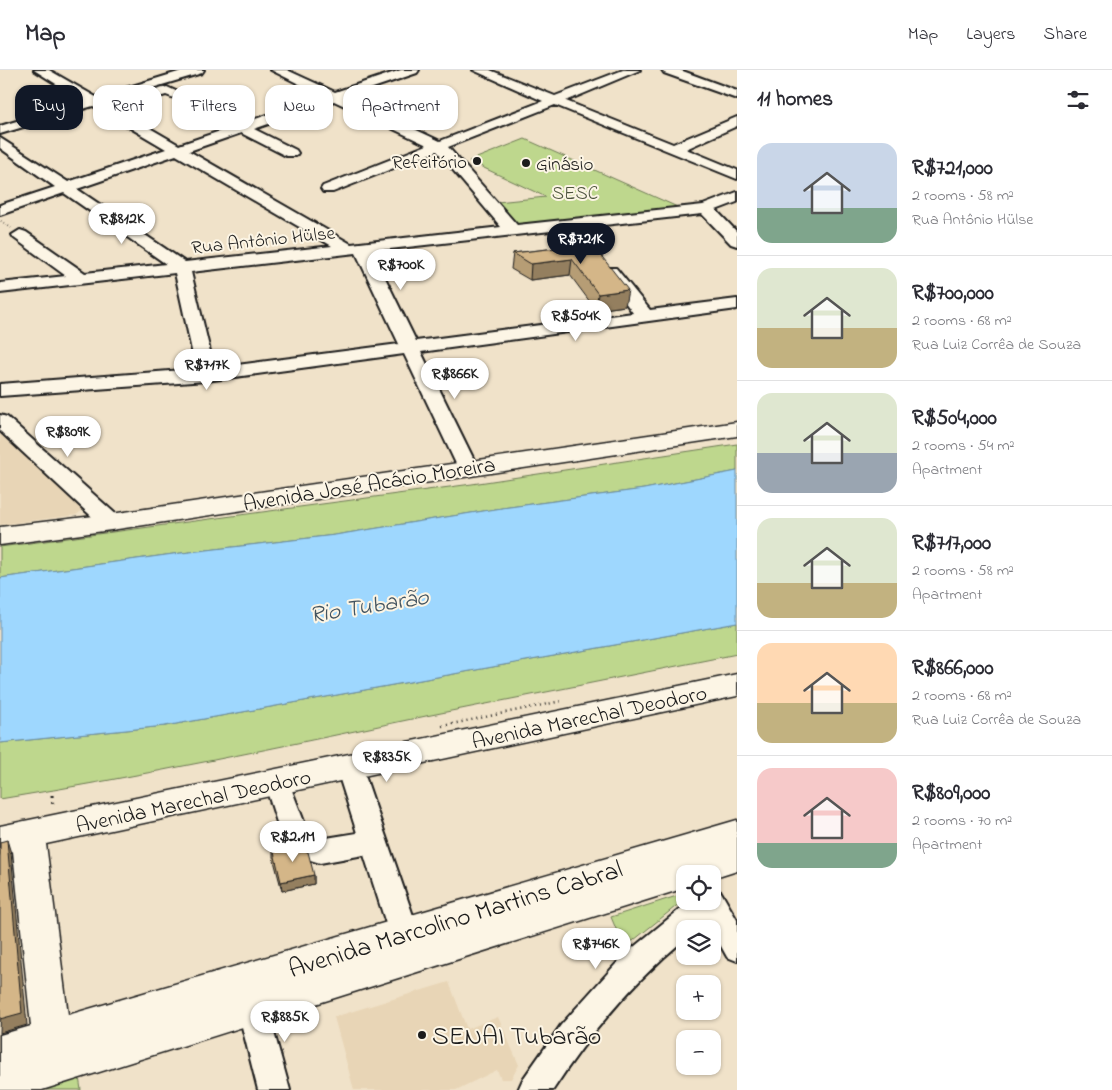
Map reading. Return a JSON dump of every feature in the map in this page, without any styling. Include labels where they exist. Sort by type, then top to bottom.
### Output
[{"type":"main road","name":"Avenida José Acácio Moreira","points":[[0,536],[111,522],[737,429]]},
{"type":"main road","name":"Avenida Marechal Deodoro","points":[[14,838],[737,684]]},
{"type":"main road","name":"Avenida Marcolino Martins Cabral","points":[[691,865],[737,834]]},
{"type":"main road","points":[[14,838],[52,1038]]},
{"type":"main road","name":"Avenida Marcolino Martins Cabral","points":[[691,865],[737,857]]},
{"type":"main road","name":"Avenida Marcolino Martins Cabral","points":[[0,1054],[404,933],[676,869]]},
{"type":"main road","name":"Avenida Marcolino Martins Cabral","points":[[0,1084],[252,1007],[676,870]]},
{"type":"street","points":[[40,70],[93,101]]},
{"type":"street","points":[[150,85],[198,70]]},
{"type":"street","points":[[277,70],[440,146],[513,231]]},
{"type":"street","points":[[255,124],[413,70]]},
{"type":"street","points":[[479,70],[737,175]]},
{"type":"street","points":[[328,189],[634,70]]},
{"type":"street","points":[[668,70],[737,95]]},
{"type":"street","points":[[162,97],[169,100],[194,92],[168,79]]},
{"type":"street","points":[[0,130],[93,104]]},
{"type":"street","points":[[674,149],[737,121]]},
{"type":"street","points":[[143,130],[355,248],[410,348],[468,468]]},
{"type":"street","points":[[0,210],[236,130]]},
{"type":"street","points":[[246,130],[291,153]]},
{"type":"street","points":[[0,142],[182,268],[206,375]]},
{"type":"street","name":"Rua Antônio Hülse","points":[[0,288],[706,209],[737,197]]},
{"type":"street","points":[[706,209],[737,241]]},
{"type":"street","points":[[20,235],[82,279]]},
{"type":"street","points":[[601,260],[645,316]]},
{"type":"street","points":[[0,390],[206,375],[737,304]]},
{"type":"street","points":[[0,421],[111,522]]},
{"type":"street","points":[[348,767],[404,933]]},
{"type":"street","points":[[277,782],[296,838],[301,846],[320,851],[373,842]]},
{"type":"street","points":[[534,1090],[562,1046],[607,991],[647,951],[699,910]]},
{"type":"street","points":[[716,910],[737,948]]},
{"type":"street","points":[[252,1007],[274,1090]]},
{"type":"shaded area","points":[[0,434],[83,510],[76,515],[0,525]]},
{"type":"shaded area","name":"SENAI Tubarão","points":[[449,982],[467,1029],[498,1017],[519,1065],[511,1079],[501,1079],[497,1070],[456,1090],[354,1090],[334,1017]]},
{"type":"green space","name":"SESC","points":[[525,139],[682,209],[517,226],[497,202],[546,197],[469,161]]},
{"type":"green space","points":[[737,444],[737,471],[644,489],[502,508],[335,535],[173,554],[0,578],[0,547],[472,484]]},
{"type":"green space","points":[[737,623],[737,654],[107,781],[0,799],[0,743],[165,726]]},
{"type":"green space","points":[[676,896],[676,906],[624,948],[611,917]]},
{"type":"green space","points":[[78,1070],[81,1090],[27,1090]]},
{"type":"water","name":"Rio Tubarão","points":[[737,471],[737,623],[165,726],[0,743],[0,578],[173,554],[335,535],[502,508],[644,489]]},
{"type":"building","points":[[592,244],[628,290],[598,294],[572,259],[531,264],[513,253]]},
{"type":"building","points":[[7,840],[22,1013],[0,1019],[0,842]]},
{"type":"building","points":[[288,845],[308,852],[314,875],[281,882],[273,848]]},
{"type":"place","name":"Refeitório","points":[[477,161]]},
{"type":"place","name":"Ginásio","points":[[526,163]]},
{"type":"place","name":"SENAI Tubarão","points":[[422,1035]]}]
